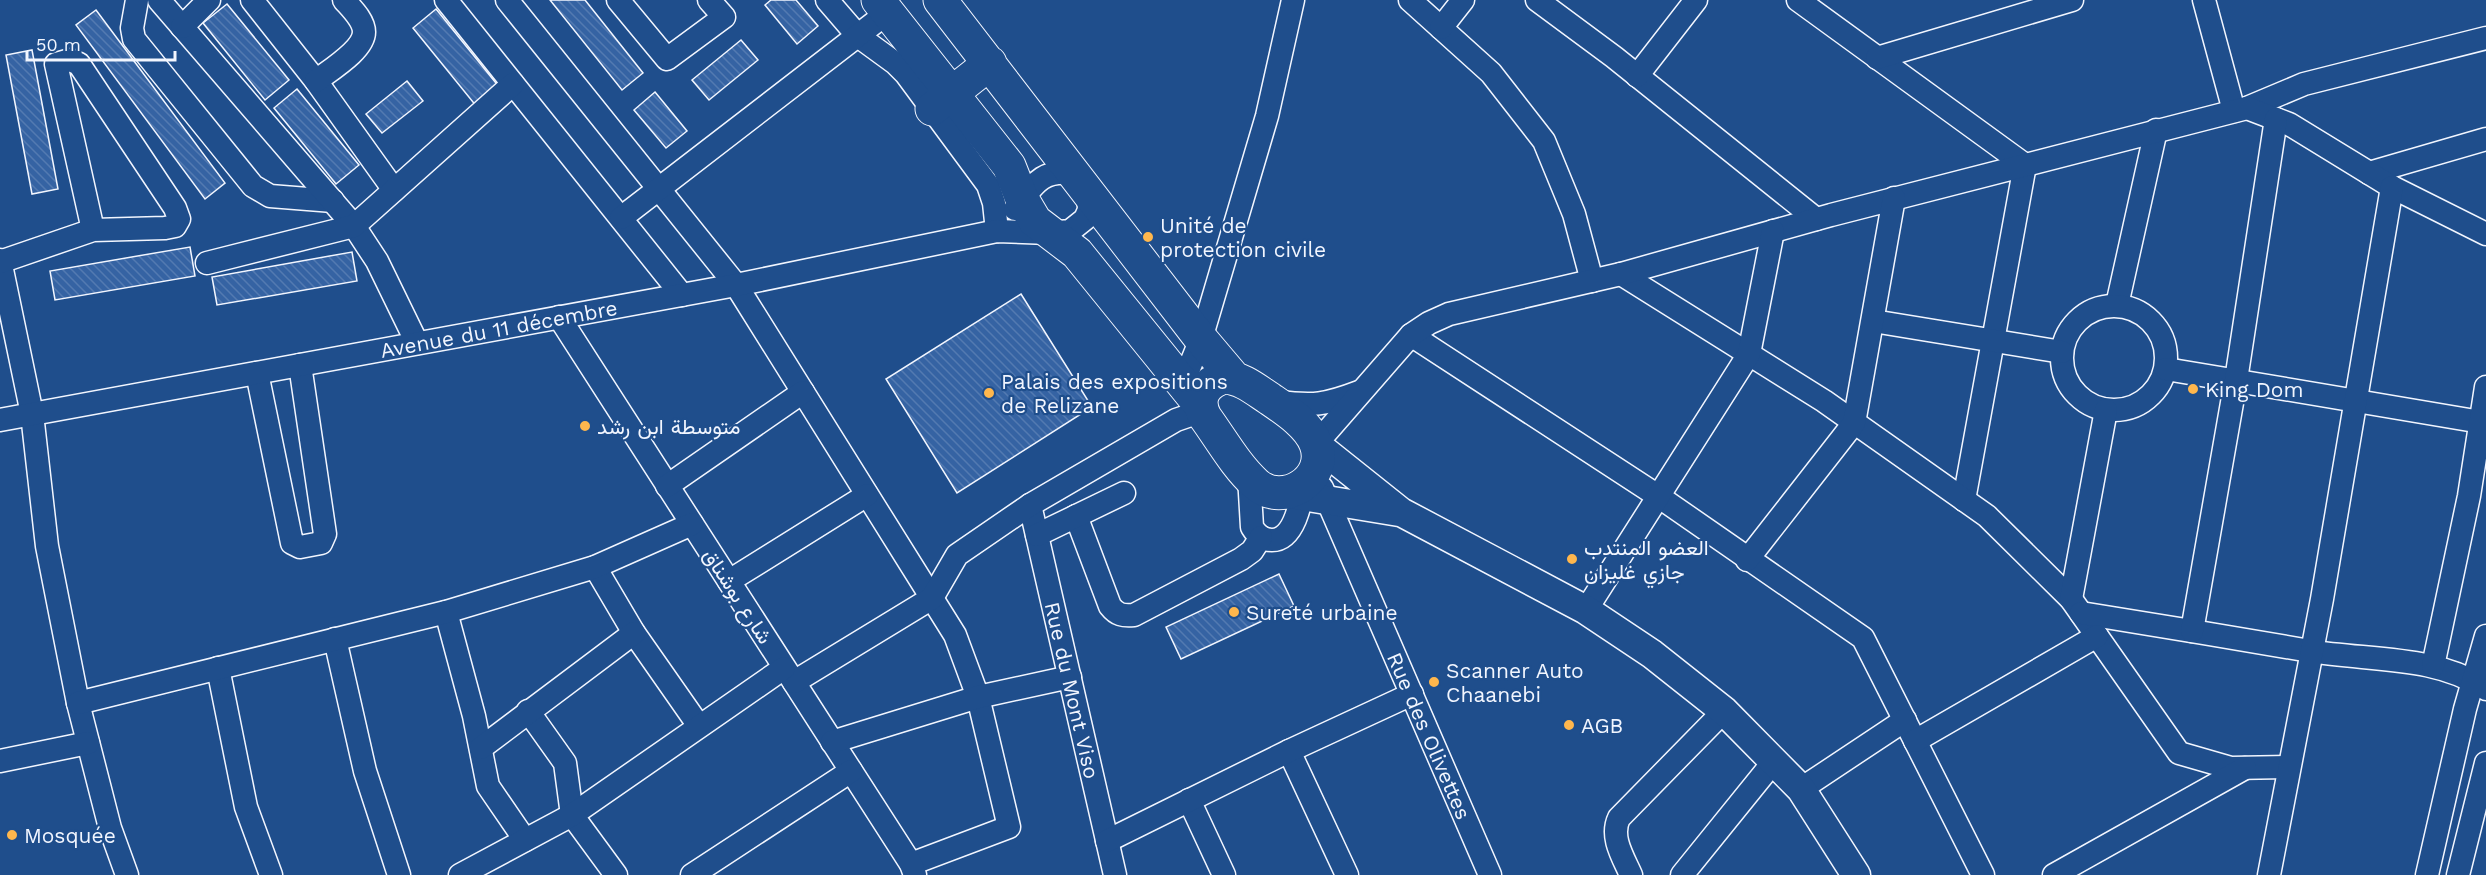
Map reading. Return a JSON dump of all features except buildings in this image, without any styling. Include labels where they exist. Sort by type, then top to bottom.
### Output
[{"type":"highway","points":[[883,6],[942,101],[1009,166],[1035,222],[1068,245],[1081,258],[1195,400],[1248,476],[1264,489],[1309,475],[1303,425],[1275,402],[1234,378],[1201,339],[940,0]]},
{"type":"highway","points":[[942,101],[990,63]]},
{"type":"highway","points":[[1195,400],[1216,379],[1234,378]]},
{"type":"main road","points":[[1309,475],[1401,512]]},
{"type":"main road","points":[[1309,475],[1401,512],[1586,610],[1652,654],[1724,711],[1801,789],[1856,875]]},
{"type":"street","points":[[137,0],[132,28],[134,39],[254,186],[270,196],[333,201]]},
{"type":"street","points":[[159,0],[354,226],[377,261],[417,343]]},
{"type":"street","points":[[182,27],[209,0]]},
{"type":"street","points":[[252,0],[316,81],[394,190]]},
{"type":"street","points":[[316,81],[360,47],[364,32],[360,20],[344,0]]},
{"type":"street","points":[[446,0],[682,295]]},
{"type":"street","points":[[507,0],[736,285],[954,634],[978,697],[1009,827],[913,870]]},
{"type":"street","points":[[618,0],[666,59],[724,17],[710,0]]},
{"type":"street","points":[[827,0],[858,36],[942,101],[988,184],[994,203],[997,231]]},
{"type":"street","points":[[460,875],[572,814],[699,726],[932,598],[957,555],[1030,505],[1176,420],[1195,400],[1201,339],[1267,116],[1293,0]]},
{"type":"street","points":[[1410,0],[1491,73],[1544,141],[1574,214],[1592,281]]},
{"type":"street","points":[[1442,28],[1462,0]]},
{"type":"street","points":[[1537,0],[1637,76],[1816,219]]},
{"type":"street","points":[[1637,76],[1696,0]]},
{"type":"street","points":[[1798,0],[2025,165]]},
{"type":"street","points":[[1877,58],[2072,0]]},
{"type":"street","points":[[2204,0],[2240,109]]},
{"type":"street","points":[[621,218],[858,36],[883,6]]},
{"type":"street","points":[[1248,476],[1250,520],[1256,533],[1261,537],[1275,540],[1287,534],[1309,475],[1360,391],[1411,335],[1429,323],[1470,307],[1621,274],[1894,198],[2240,109],[2304,84],[2486,38]]},
{"type":"street","points":[[93,230],[56,64],[70,60],[79,64],[175,208],[179,219],[175,226],[165,228],[93,230],[0,261],[4,304],[32,414],[47,546],[78,703],[110,828],[127,875]]},
{"type":"street","points":[[207,263],[354,226],[513,84]]},
{"type":"street","points":[[2240,109],[2289,124],[2392,187],[2486,234]]},
{"type":"street","points":[[2192,631],[2236,380],[2276,119]]},
{"type":"street","points":[[2117,305],[2156,130]]},
{"type":"street","points":[[2369,173],[2486,139]]},
{"type":"street","points":[[1964,500],[2025,165]]},
{"type":"street","points":[[997,231],[1044,176],[1054,172],[1082,182],[1089,210],[1078,226],[1070,231],[1049,233]]},
{"type":"street","points":[[2269,875],[2312,651],[2392,187]]},
{"type":"street","points":[[1747,560],[1854,423],[1894,198]]},
{"type":"street","name":"Avenue du 11 décembre","points":[[0,420],[736,285],[997,231],[1049,233]]},
{"type":"street","points":[[1586,610],[1749,354],[1773,231]]},
{"type":"street","points":[[1621,274],[1854,423],[1987,516],[2076,606],[2179,753],[2231,768],[2289,767]]},
{"type":"street","points":[[2117,305],[2134,310],[2150,319],[2161,334],[2166,351],[2166,369],[2160,384],[2150,396],[2129,408],[2106,410],[2091,405],[2078,396],[2066,375],[2062,352],[2066,337],[2075,323],[2087,313],[2101,307],[2117,305]]},
{"type":"street","name":"شارع بوشناق","points":[[559,317],[913,870]]},
{"type":"street","points":[[1873,321],[2062,352]]},
{"type":"street","points":[[1411,335],[1658,496],[1747,560],[1863,638],[1983,875]]},
{"type":"street","points":[[257,373],[292,543],[300,547],[321,543],[326,534],[300,365]]},
{"type":"street","points":[[2166,369],[2356,399],[2481,422]]},
{"type":"street","points":[[1275,402],[1325,405],[1360,391]]},
{"type":"street","points":[[668,486],[803,392]]},
{"type":"street","points":[[2433,666],[2478,501],[2481,422],[2486,392]]},
{"type":"street","points":[[2076,606],[2106,410]]},
{"type":"street","name":"Rue des Olivettes","points":[[1309,475],[1412,694],[1490,875]]},
{"type":"street","points":[[1037,535],[1124,493]]},
{"type":"street","points":[[729,581],[867,495]]},
{"type":"street","name":"Rue du Mont Viso","points":[[1030,505],[1115,875]]},
{"type":"street","points":[[1076,516],[1110,606],[1115,614],[1125,616],[1134,615],[1232,565],[1252,551],[1261,537]]},
{"type":"street","points":[[78,703],[446,612],[595,567],[692,524]]},
{"type":"street","points":[[595,567],[634,633],[699,726]]},
{"type":"street","points":[[2076,606],[2192,631],[2312,651],[2433,666],[2480,685]]},
{"type":"street","points":[[446,612],[481,748],[488,786],[525,840]]},
{"type":"street","points":[[481,748],[634,633]]},
{"type":"street","points":[[1915,741],[2097,636]]},
{"type":"street","points":[[2427,875],[2480,685],[2486,636]]},
{"type":"street","points":[[335,639],[365,771],[399,875]]},
{"type":"street","points":[[218,668],[246,807],[271,875]]},
{"type":"street","points":[[832,741],[978,697],[1070,677]]},
{"type":"street","points":[[1107,841],[1289,751],[1412,694]]},
{"type":"street","points":[[528,711],[565,763],[572,814],[616,875]]},
{"type":"street","points":[[1631,875],[1615,836],[1615,827],[1619,818],[1724,711]]},
{"type":"street","points":[[1801,789],[1905,720]]},
{"type":"street","points":[[1,758],[88,743]]},
{"type":"street","points":[[1289,751],[1347,875]]},
{"type":"street","points":[[1682,875],[1774,760]]},
{"type":"street","points":[[2462,874],[2486,763]]},
{"type":"street","points":[[2054,875],[2245,768]]},
{"type":"street","points":[[692,875],[851,771]]},
{"type":"street","points":[[1189,800],[1224,875]]},
{"type":"place","name":"Unité de protection civile","points":[[1148,237]]},
{"type":"place","name":"King Dom","points":[[2193,389]]},
{"type":"place","name":"Palais des expositions de Relizane","points":[[989,393]]},
{"type":"place","name":"متوسطة ابن رشد","points":[[585,426]]},
{"type":"place","name":"العضو المنتدب جازي غليزان","points":[[1572,559]]},
{"type":"place","name":"Sureté urbaine","points":[[1234,612]]},
{"type":"place","name":"Scanner Auto Chaanebi","points":[[1434,682]]},
{"type":"place","name":"AGB","points":[[1569,725]]},
{"type":"place","name":"Mosquée","points":[[12,835]]}]
